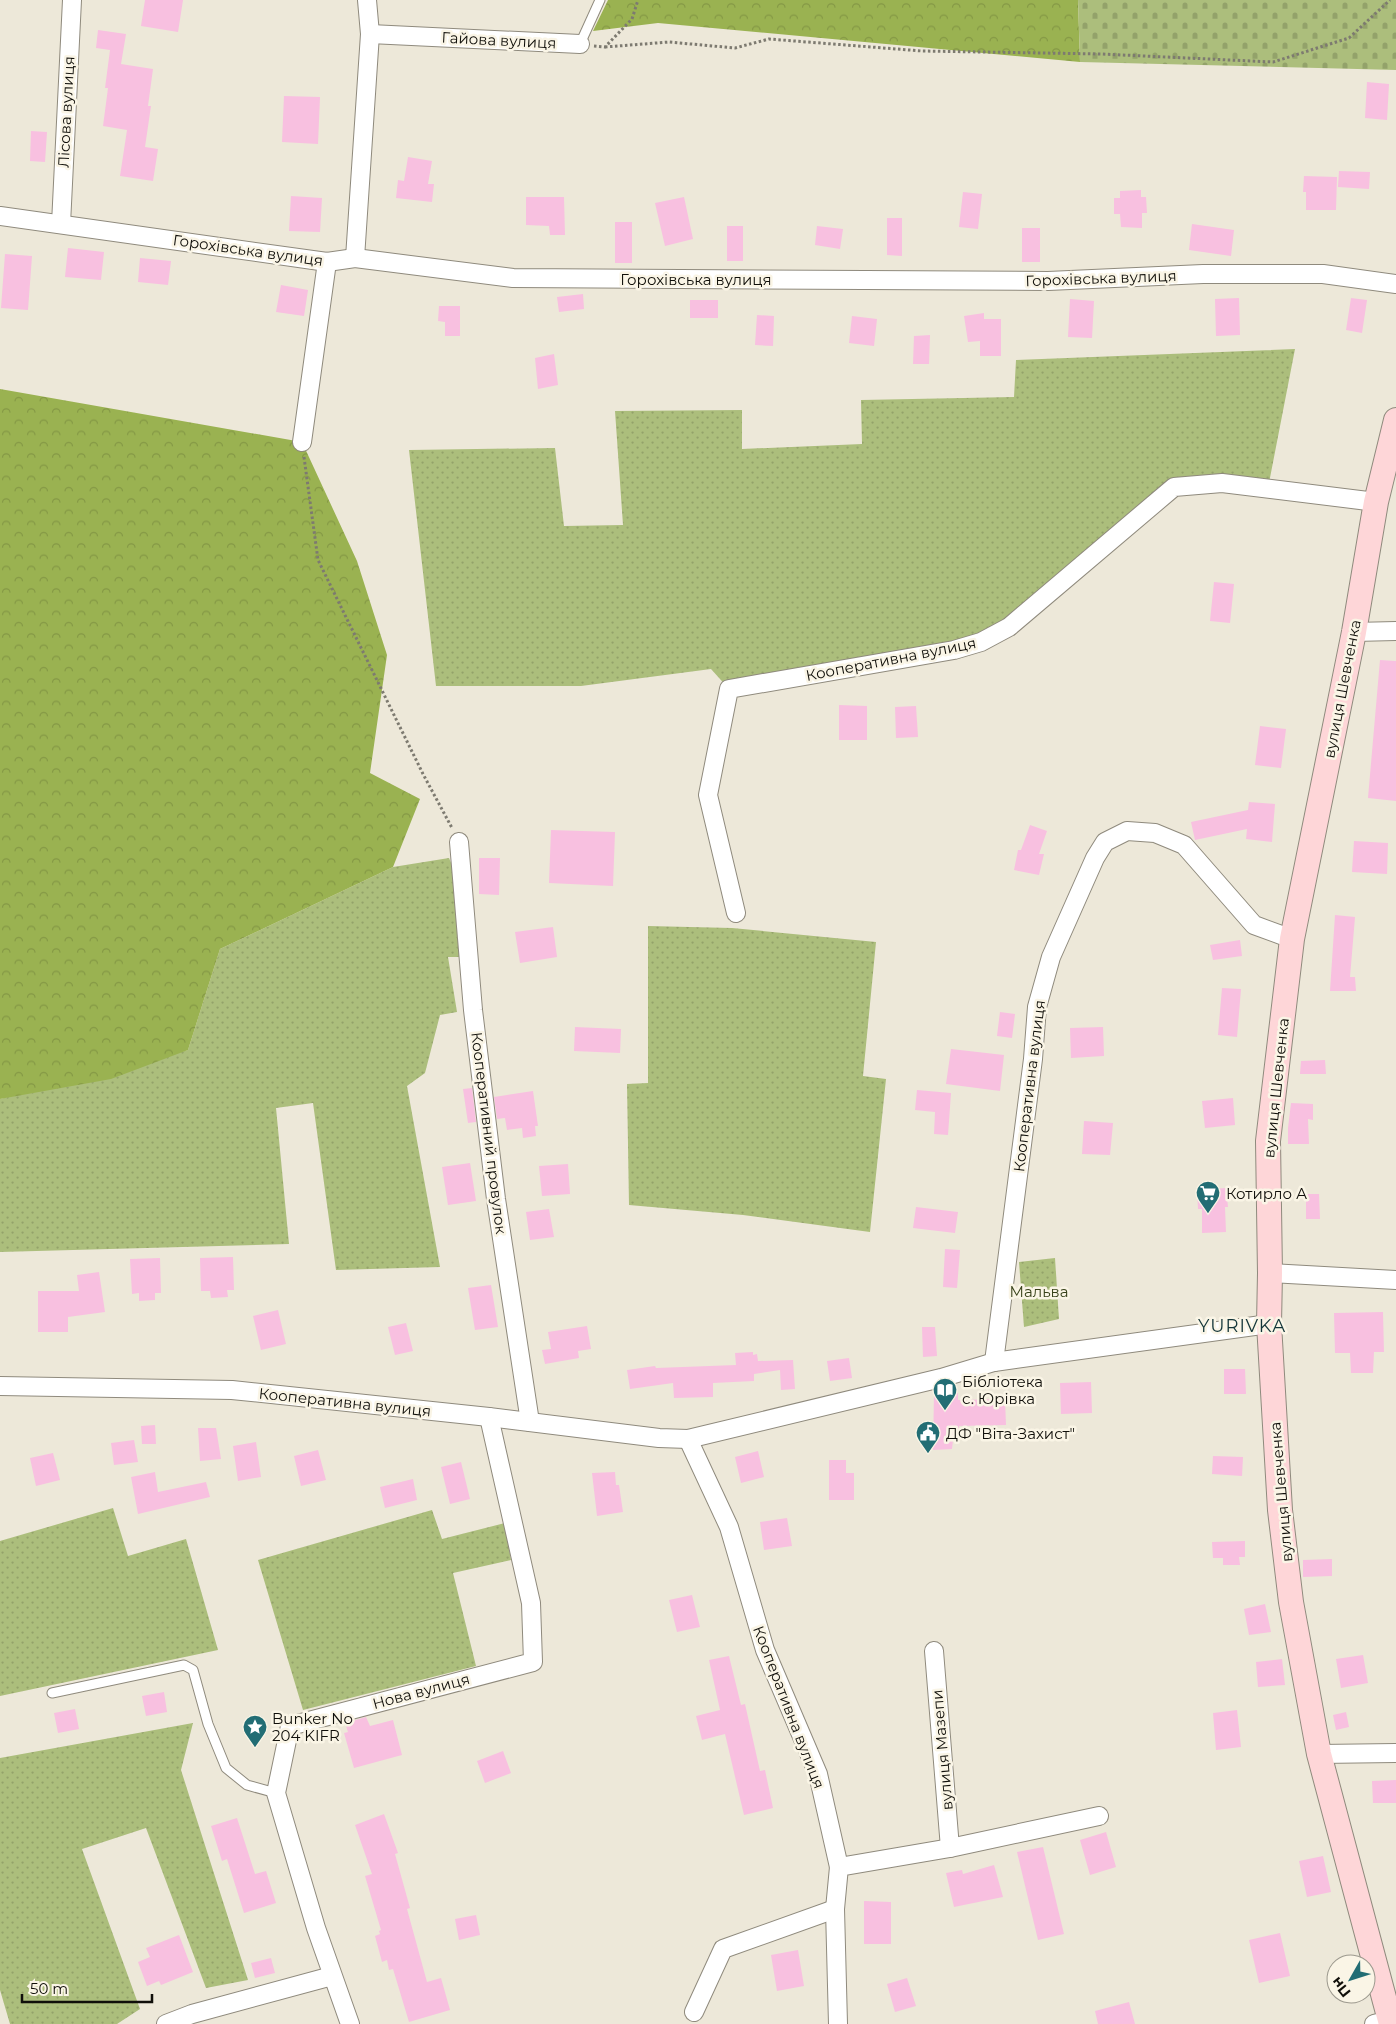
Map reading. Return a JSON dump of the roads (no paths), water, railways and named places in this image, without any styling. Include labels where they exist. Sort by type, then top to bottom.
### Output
[{"type":"street","name":"Лісова вулиця","points":[[61,224],[72,0]]},
{"type":"street","points":[[354,258],[370,34],[367,0]]},
{"type":"street","name":"Гайова вулиця","points":[[370,34],[580,44]]},
{"type":"street","name":"Горохівська вулиця","points":[[0,216],[327,262],[354,258],[513,278],[1048,281],[1202,274],[1323,274],[1396,284]]},
{"type":"street","points":[[302,442],[327,262]]},
{"type":"street","name":"вулиця Шевченка","points":[[1385,2023],[1319,1754],[1291,1602],[1280,1510],[1269,1324],[1268,1141],[1292,940],[1354,632],[1376,502],[1396,420]]},
{"type":"street","name":"Кооперативна вулиця","points":[[736,913],[708,795],[729,689],[954,650],[981,642],[1009,627],[1174,487],[1222,483],[1376,502]]},
{"type":"street","points":[[1354,632],[1396,631]]},
{"type":"street","name":"Кооперативна вулиця","points":[[994,1362],[1033,1060],[1037,1006],[1051,957],[1095,858],[1105,842],[1127,831],[1155,832],[1184,845],[1254,925],[1292,940]]},
{"type":"street","name":"Кооперативний провулок","points":[[459,842],[474,1010],[496,1199],[530,1422]]},
{"type":"street","points":[[1270,1273],[1396,1280]]},
{"type":"street","name":"Кооперативна вулиця","points":[[0,1386],[232,1390],[489,1416],[660,1438],[688,1439],[941,1378],[994,1362],[1269,1324]]},
{"type":"street","name":"Нова вулиця","points":[[350,2024],[316,1928],[276,1793],[290,1726],[532,1662],[531,1603],[489,1416]]},
{"type":"street","name":"Кооперативна вулиця","points":[[688,1439],[729,1527],[766,1650],[818,1774],[839,1867]]},
{"type":"street","name":"вулиця Мазепи","points":[[934,1651],[950,1848]]},
{"type":"street","points":[[1319,1754],[1396,1753]]},
{"type":"street","points":[[838,2024],[835,1909],[839,1867],[950,1848],[1100,1816]]},
{"type":"street","points":[[694,2012],[723,1950],[835,1909]]},
{"type":"street","points":[[166,2024],[192,2014],[332,1976]]},
{"type":"lane","points":[[580,44],[600,0]]},
{"type":"lane","points":[[52,1693],[184,1665],[193,1670],[208,1724],[226,1768],[247,1785],[276,1793]]},
{"type":"place","name":"Котирло А","points":[[1208,1214]]},
{"type":"place","name":"Бібліотека с. Юрівка","points":[[945,1411]]},
{"type":"place","name":"ДФ \"Віта-Захист\"","points":[[928,1454]]},
{"type":"place","name":"Bunker No 204 KIFR","points":[[255,1748]]},
{"type":"district","name":"YURIVKA","points":[[1242,1326]]},
{"type":"park label","name":"Мальва","points":[[1039,1291]]}]
